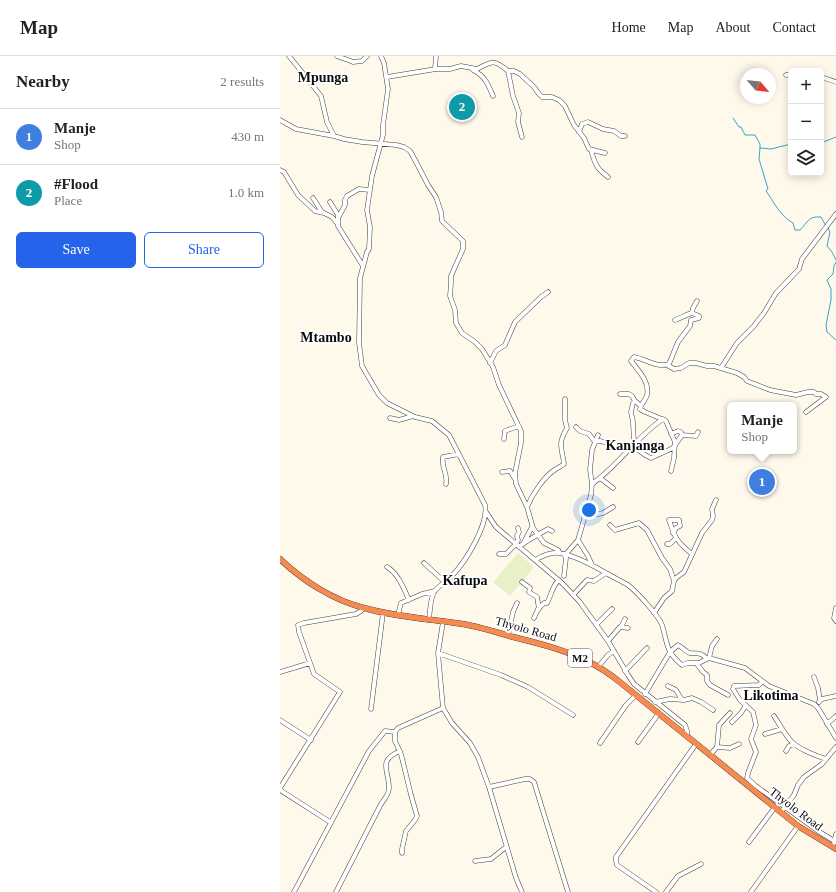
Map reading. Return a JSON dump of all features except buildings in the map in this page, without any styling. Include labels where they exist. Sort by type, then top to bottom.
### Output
[{"type":"highway","name":"Thyolo Road","points":[[280,559],[304,579],[326,592],[348,603],[363,608],[398,615],[478,627],[567,652],[586,660],[621,683],[710,755],[783,810],[798,826],[835,845]]},
{"type":"street","points":[[289,56],[321,96],[327,122],[334,136]]},
{"type":"street","points":[[337,56],[353,62],[362,61],[367,56]]},
{"type":"street","points":[[381,56],[388,77],[388,89],[381,144],[372,175],[367,210],[370,227],[369,249],[360,278],[359,343],[362,366],[372,384],[383,399],[413,416],[432,421],[444,430],[451,438],[485,505],[486,512],[482,527],[475,542],[459,568],[435,591],[400,604],[398,615]]},
{"type":"street","points":[[435,69],[436,56]]},
{"type":"street","points":[[388,77],[435,69],[450,69],[461,66],[477,69],[492,62],[508,71],[514,71],[520,74],[542,96],[560,100],[565,106],[574,125],[591,150],[598,170],[608,177]]},
{"type":"street","points":[[469,68],[479,73],[487,81],[493,96]]},
{"type":"street","points":[[508,71],[513,96],[519,113],[518,122],[522,137]]},
{"type":"street","points":[[824,78],[836,82]]},
{"type":"street","points":[[280,120],[296,128],[350,140],[400,145],[410,152],[436,197],[442,212],[442,221],[463,241],[463,249],[451,273],[450,296],[455,310],[458,328],[482,350],[490,363],[521,431],[521,443],[515,479]]},
{"type":"street","points":[[579,132],[582,124],[588,122],[603,129],[614,131],[620,136],[625,136]]},
{"type":"street","points":[[591,150],[605,153]]},
{"type":"street","points":[[280,170],[284,172],[298,195],[315,211],[332,217],[337,223],[345,240],[363,266]]},
{"type":"street","points":[[337,223],[345,205],[347,196],[359,188],[370,190]]},
{"type":"street","points":[[313,198],[324,213]]},
{"type":"street","points":[[330,202],[336,210],[338,218]]},
{"type":"street","points":[[720,368],[737,343],[764,313],[776,293],[799,269],[802,259],[836,214]]},
{"type":"street","points":[[490,363],[496,351],[505,345],[515,322],[548,292]]},
{"type":"street","points":[[692,313],[697,301]]},
{"type":"street","points":[[641,406],[647,397],[648,390],[642,375],[631,361],[634,357],[642,358],[660,366],[667,365],[671,362],[678,342],[690,326],[691,320],[699,318],[699,316],[692,313],[675,320]]},
{"type":"street","points":[[667,365],[674,369],[680,368],[689,363],[696,363],[737,373],[744,377],[747,381],[770,390],[796,395],[814,392],[826,397],[806,412]]},
{"type":"street","points":[[620,394],[629,394],[641,406],[640,409],[666,421],[675,442],[671,471]]},
{"type":"street","points":[[527,508],[531,497],[541,484],[554,470],[564,464],[561,449],[561,438],[567,428],[565,420],[565,399]]},
{"type":"street","points":[[635,401],[632,403],[631,412],[634,445],[645,455],[651,458],[670,449],[682,435]]},
{"type":"street","points":[[390,418],[400,420],[413,416]]},
{"type":"street","points":[[592,484],[634,445],[639,438],[662,419]]},
{"type":"street","points":[[504,439],[505,431],[519,426]]},
{"type":"street","points":[[576,427],[580,431],[589,434],[595,442]]},
{"type":"street","points":[[671,434],[678,431],[681,432],[682,435],[696,436],[698,432]]},
{"type":"street","points":[[535,560],[548,554],[563,554],[578,540],[592,484],[592,450],[598,435]]},
{"type":"street","points":[[595,442],[604,442]]},
{"type":"street","points":[[446,484],[447,476],[442,464],[442,456],[459,454]]},
{"type":"street","points":[[502,472],[510,470],[527,508],[532,527],[544,542],[563,554],[592,565],[628,586],[654,613],[662,625],[670,654],[682,665],[688,663],[697,664],[708,658],[712,646],[717,639]]},
{"type":"street","points":[[600,478],[614,488]]},
{"type":"street","points":[[674,581],[684,572],[703,530],[713,518],[712,509],[716,500]]},
{"type":"street","points":[[584,517],[603,513],[613,507]]},
{"type":"street","points":[[486,512],[496,527],[559,580],[573,595],[608,640],[626,673],[634,684],[685,725],[687,735]]},
{"type":"street","points":[[610,525],[615,530],[630,525],[641,524],[647,530],[662,558],[670,569],[674,581],[672,591],[664,598],[654,613]]},
{"type":"street","points":[[519,545],[532,527]]},
{"type":"street","points":[[518,528],[519,532],[517,536],[519,545]]},
{"type":"street","points":[[500,554],[506,554],[548,528],[552,532]]},
{"type":"street","points":[[673,533],[675,539],[692,554]]},
{"type":"street","points":[[667,544],[670,544],[675,539]]},
{"type":"street","points":[[578,540],[592,565]]},
{"type":"street","points":[[563,554],[566,558],[564,576]]},
{"type":"street","points":[[424,563],[448,585],[468,580],[476,581]]},
{"type":"street","points":[[387,567],[392,570],[400,582],[409,600]]},
{"type":"street","points":[[573,595],[587,580],[594,581],[606,573]]},
{"type":"street","points":[[534,618],[539,609],[544,603],[547,603],[551,597],[553,588],[559,580]]},
{"type":"street","points":[[522,582],[530,588],[529,592],[537,597],[539,609]]},
{"type":"street","points":[[430,620],[432,601],[435,591]]},
{"type":"street","points":[[508,635],[513,612],[517,603]]},
{"type":"street","points":[[330,822],[280,789],[340,692],[316,676],[299,632],[298,625],[356,614],[363,608]]},
{"type":"street","points":[[836,608],[834,618],[836,621]]},
{"type":"street","points":[[596,625],[612,609]]},
{"type":"street","points":[[371,708],[383,612]]},
{"type":"street","points":[[608,640],[625,620]]},
{"type":"street","points":[[443,622],[438,653],[443,708],[452,723],[476,752],[489,787],[506,847],[522,892]]},
{"type":"street","points":[[620,627],[622,626],[628,628]]},
{"type":"street","points":[[646,694],[670,652],[678,645],[690,653],[696,652],[708,658],[745,668],[769,686],[816,706],[836,738]]},
{"type":"street","points":[[621,683],[626,673],[647,648]]},
{"type":"street","points":[[598,667],[608,655],[614,651]]},
{"type":"street","points":[[438,653],[501,675],[528,687],[573,715]]},
{"type":"street","points":[[280,672],[310,663]]},
{"type":"street","points":[[697,664],[707,675],[707,681],[710,685],[728,695]]},
{"type":"street","points":[[814,677],[820,700]]},
{"type":"street","points":[[755,789],[747,776],[756,752],[752,739],[756,724],[752,710],[740,700],[733,689],[734,686],[759,685],[762,682]]},
{"type":"street","points":[[668,686],[676,690],[682,700]]},
{"type":"street","points":[[600,743],[626,705],[636,695]]},
{"type":"street","points":[[816,706],[822,698],[836,696]]},
{"type":"street","points":[[655,702],[670,699],[682,700],[692,698],[699,700],[713,710]]},
{"type":"street","points":[[732,722],[741,713],[746,705]]},
{"type":"street","points":[[402,853],[406,831],[416,820],[417,816],[400,752],[395,741],[395,732],[398,728],[443,708]]},
{"type":"street","points":[[638,742],[659,713]]},
{"type":"street","points":[[710,755],[717,747],[718,725],[730,714]]},
{"type":"street","points":[[774,716],[794,744],[826,759]]},
{"type":"street","points":[[827,724],[836,716]]},
{"type":"street","points":[[280,720],[311,740]]},
{"type":"street","points":[[765,734],[782,729]]},
{"type":"street","points":[[294,892],[369,751],[385,731],[395,732]]},
{"type":"street","points":[[656,892],[617,865],[616,857],[696,744]]},
{"type":"street","points":[[717,747],[730,748],[739,744]]},
{"type":"street","points":[[786,751],[794,744]]},
{"type":"street","points":[[835,845],[818,832],[783,810],[796,792],[798,785],[804,777],[822,764],[836,747]]},
{"type":"street","points":[[336,892],[388,793],[389,788],[386,773],[390,756],[400,752]]},
{"type":"street","points":[[489,787],[525,779],[530,779],[534,782],[568,892]]},
{"type":"street","points":[[749,842],[774,804]]},
{"type":"street","points":[[751,892],[798,826]]},
{"type":"street","points":[[835,845],[836,834]]},
{"type":"street","points":[[475,861],[491,859],[506,847]]},
{"type":"street","points":[[666,892],[678,876],[701,864]]},
{"type":"green space","points":[[518,553],[534,567],[510,596],[493,582]]},
{"type":"waterway","points":[[733,118],[739,127],[741,127],[745,135],[755,135],[760,144],[760,148],[771,149],[788,145]]},
{"type":"waterway","points":[[824,142],[836,137]]},
{"type":"waterway","points":[[760,148],[759,159],[768,189],[766,191],[784,217],[793,223],[795,230],[800,230],[813,217],[821,217],[826,226]]},
{"type":"waterway","points":[[828,228],[830,232],[827,246],[836,260]]},
{"type":"waterway","points":[[836,262],[833,274],[827,280],[831,289],[831,300],[826,325],[827,332],[836,340]]},
{"type":"place","name":"#Flood","points":[[462,107]]},
{"type":"place","name":"Manje","points":[[762,482]]},
{"type":"district","name":"Mpunga","points":[[323,77]]},
{"type":"district","name":"Mtambo","points":[[326,337]]},
{"type":"district","name":"Kanjanga","points":[[635,445]]},
{"type":"district","name":"Kafupa","points":[[465,580]]},
{"type":"district","name":"Likotima","points":[[771,695]]}]
